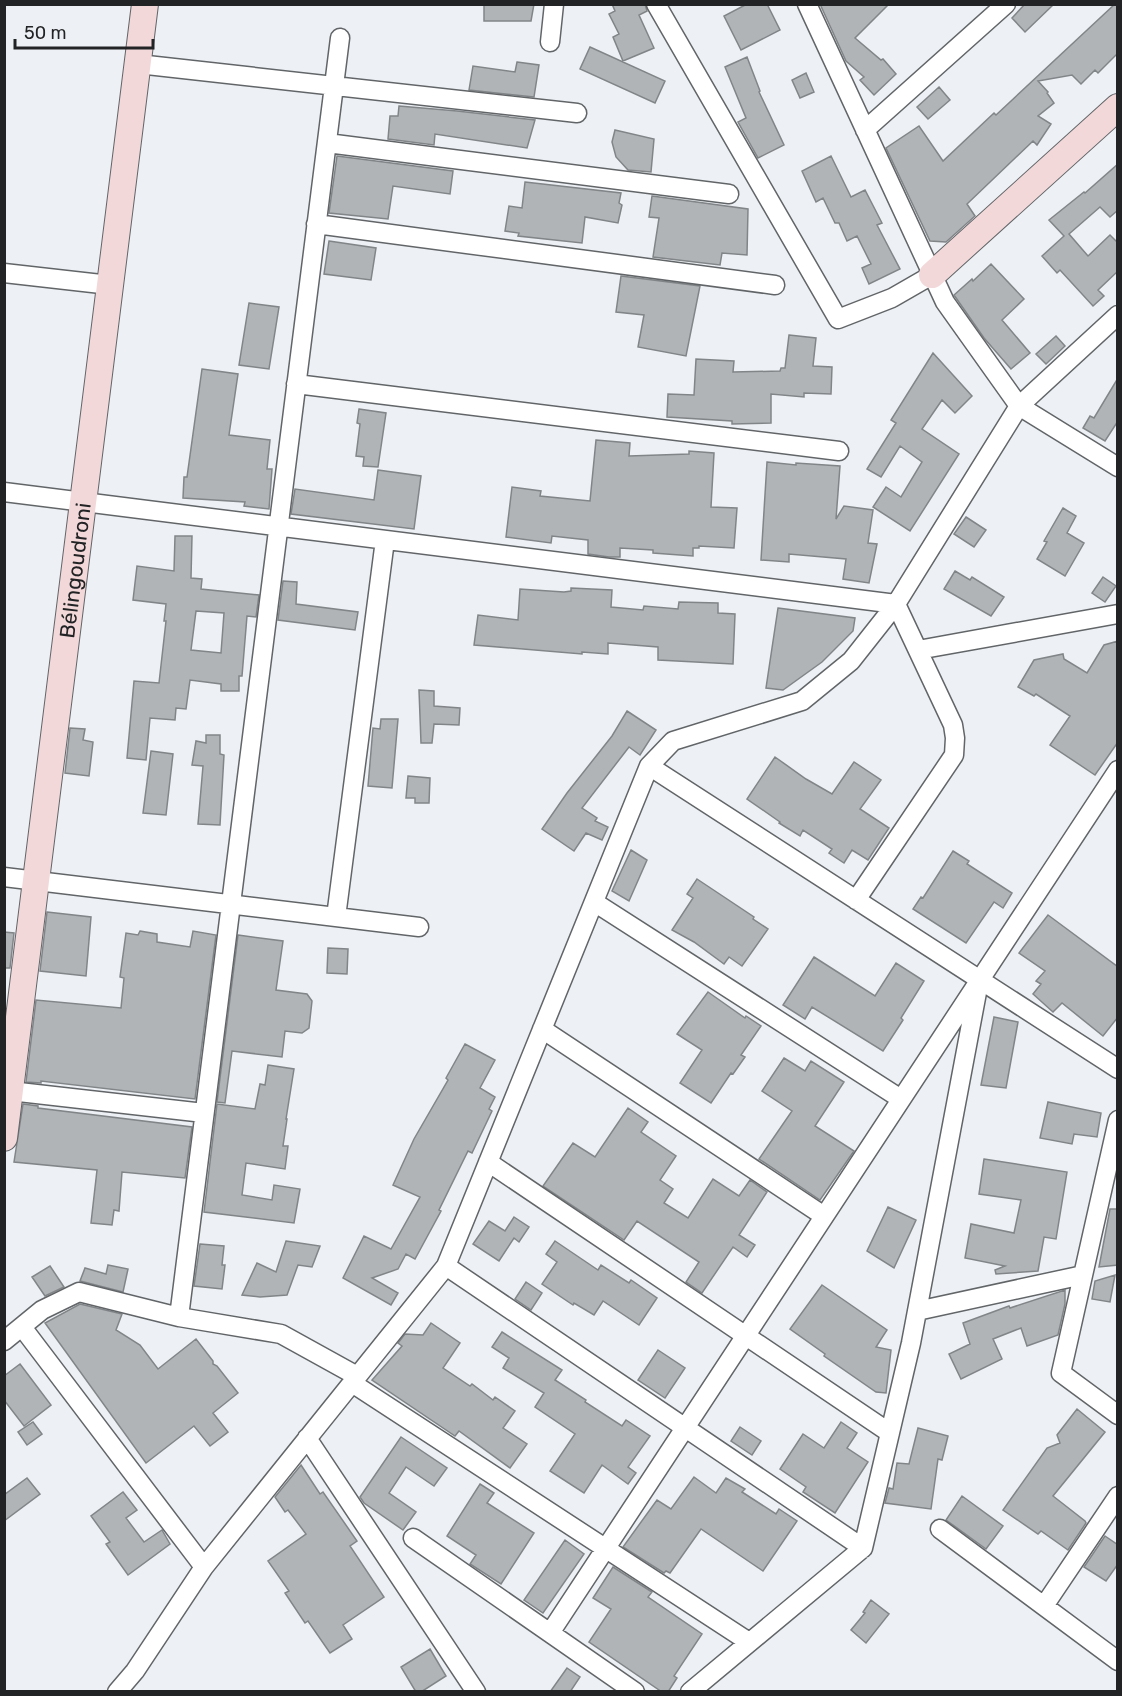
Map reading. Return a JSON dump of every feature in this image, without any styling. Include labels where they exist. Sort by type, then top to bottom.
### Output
[{"type":"street","name":"Bélingoudroni","points":[[4,1138],[145,4]]},
{"type":"street","points":[[550,42],[554,4]]},
{"type":"street","points":[[656,4],[838,319],[892,298],[932,275],[1118,107]]},
{"type":"street","points":[[807,4],[945,302],[1019,406],[1118,466]]},
{"type":"street","points":[[865,130],[1006,4]]},
{"type":"street","points":[[179,1317],[340,38]]},
{"type":"street","points":[[138,64],[577,113]]},
{"type":"street","points":[[327,142],[729,194]]},
{"type":"street","points":[[316,224],[775,285]]},
{"type":"street","points":[[4,273],[110,285]]},
{"type":"street","points":[[117,1692],[135,1671],[204,1567],[446,1266],[649,766],[673,741],[802,701],[851,661],[896,604],[1019,406],[1118,315]]},
{"type":"street","points":[[296,384],[839,451]]},
{"type":"street","points":[[4,492],[896,604]]},
{"type":"street","points":[[336,917],[385,540]]},
{"type":"street","points":[[856,900],[954,754],[953,725],[896,604]]},
{"type":"street","points":[[918,650],[1118,614]]},
{"type":"street","points":[[649,766],[1118,1069]]},
{"type":"street","points":[[550,1633],[979,980],[1109,796],[1118,770]]},
{"type":"street","points":[[4,877],[419,927]]},
{"type":"street","points":[[594,902],[901,1099]]},
{"type":"street","points":[[690,1692],[863,1548],[917,1311],[979,980]]},
{"type":"street","points":[[542,1029],[824,1216]]},
{"type":"street","points":[[10,1091],[204,1113]]},
{"type":"street","points":[[1118,1120],[1112,1175],[1083,1275],[1061,1373],[1118,1415]]},
{"type":"street","points":[[488,1162],[890,1433]]},
{"type":"street","points":[[446,1266],[863,1548]]},
{"type":"street","points":[[917,1311],[1083,1275]]},
{"type":"street","points":[[4,1341],[42,1310],[79,1292],[179,1317],[280,1334],[355,1379],[749,1642]]},
{"type":"street","points":[[22,1327],[204,1567]]},
{"type":"street","points":[[307,1438],[476,1692]]},
{"type":"street","points":[[1044,1606],[1118,1496]]},
{"type":"street","points":[[940,1529],[1118,1660]]},
{"type":"street","points":[[413,1538],[635,1692]]},
{"type":"building","points":[[484,4],[534,4],[531,21],[484,21]]},
{"type":"building","points":[[612,4],[645,4],[647,11],[639,15],[654,48],[623,61],[613,37],[619,34],[609,14],[615,11]]},
{"type":"building","points":[[747,4],[767,4],[780,30],[741,50],[724,16]]},
{"type":"building","points":[[820,4],[889,4],[855,38],[881,60],[883,59],[896,74],[874,95],[860,80],[864,77],[846,61]]},
{"type":"building","points":[[1025,4],[1054,4],[1025,32],[1012,18]]},
{"type":"building","points":[[1115,4],[1118,4],[1118,53],[1098,73],[1095,70],[1081,84],[1072,75],[1038,81],[1054,103],[1038,116],[1051,124],[1037,145],[1033,141],[967,204],[975,216],[946,242],[930,241],[886,148],[919,126],[943,161]]},
{"type":"building","points":[[590,47],[665,81],[655,103],[580,69]]},
{"type":"building","points":[[747,57],[759,92],[784,145],[758,158],[738,122],[746,118],[725,67]]},
{"type":"building","points":[[517,62],[539,65],[534,97],[469,90],[473,66],[515,72]]},
{"type":"building","points":[[806,73],[814,92],[800,98],[792,80]]},
{"type":"building","points":[[939,87],[950,100],[928,119],[917,107]]},
{"type":"building","points":[[399,106],[535,120],[527,148],[435,134],[434,145],[388,139],[390,116],[398,116]]},
{"type":"building","points":[[615,130],[654,139],[651,172],[628,170],[616,157],[612,142]]},
{"type":"building","points":[[337,156],[453,171],[450,194],[393,186],[388,219],[329,213]]},
{"type":"building","points":[[831,156],[851,197],[865,190],[882,223],[877,225],[900,269],[869,284],[862,268],[871,264],[857,236],[847,241],[823,198],[816,202],[802,171]]},
{"type":"building","points":[[1118,164],[1118,210],[1110,217],[1100,207],[1069,234],[1088,256],[1110,235],[1118,243],[1118,271],[1098,290],[1104,296],[1093,306],[1060,270],[1057,273],[1042,256],[1064,236],[1049,220]]},
{"type":"building","points":[[525,182],[621,193],[619,203],[622,205],[618,223],[585,217],[582,243],[518,236],[519,233],[505,231],[509,206],[522,208]]},
{"type":"building","points":[[652,196],[748,209],[747,255],[722,253],[720,265],[653,257],[659,218],[649,217]]},
{"type":"building","points":[[329,241],[376,248],[371,280],[324,274]]},
{"type":"building","points":[[991,264],[1024,299],[1002,320],[1030,353],[1011,369],[984,338],[954,295]]},
{"type":"building","points":[[621,276],[700,286],[686,356],[638,347],[644,315],[616,312]]},
{"type":"building","points":[[249,303],[279,307],[269,369],[239,365]]},
{"type":"building","points":[[789,335],[816,338],[813,366],[832,367],[831,394],[804,393],[804,397],[771,394],[771,423],[732,424],[732,421],[667,417],[668,394],[694,395],[696,359],[734,361],[733,372],[780,371],[781,368],[785,368]]},
{"type":"building","points":[[1056,336],[1065,346],[1046,364],[1036,354]]},
{"type":"building","points":[[933,353],[972,396],[955,413],[942,400],[922,429],[959,454],[910,531],[873,507],[886,487],[901,497],[922,462],[900,446],[881,477],[867,469],[896,423],[891,420]]},
{"type":"building","points":[[202,369],[238,374],[229,435],[270,440],[267,469],[272,469],[269,509],[244,506],[245,502],[183,498],[184,477],[187,477]]},
{"type":"building","points":[[1118,378],[1118,421],[1105,441],[1083,428],[1090,416],[1094,418]]},
{"type":"building","points":[[359,409],[386,413],[378,467],[363,466],[364,457],[356,456],[360,424],[357,423]]},
{"type":"building","points":[[596,440],[630,443],[629,456],[689,454],[689,451],[714,453],[711,507],[737,508],[734,548],[699,546],[699,548],[693,548],[693,556],[620,548],[620,557],[609,557],[588,554],[588,540],[552,536],[551,543],[506,537],[512,487],[541,491],[540,496],[590,501]]},
{"type":"building","points":[[767,462],[840,466],[836,519],[844,506],[873,510],[868,543],[877,544],[869,583],[843,579],[846,559],[789,554],[789,562],[761,560]]},
{"type":"building","points":[[378,470],[421,476],[414,529],[291,514],[295,489],[374,500]]},
{"type":"building","points":[[1063,508],[1076,516],[1067,533],[1084,543],[1065,576],[1037,559],[1047,542],[1044,541]]},
{"type":"building","points":[[966,517],[986,530],[974,547],[954,534]]},
{"type":"building","points":[[175,536],[192,536],[191,578],[202,579],[201,589],[259,595],[256,617],[247,616],[239,691],[221,691],[221,684],[190,680],[186,709],[176,708],[175,720],[150,718],[146,760],[127,758],[134,681],[159,683],[166,621],[164,621],[166,604],[133,600],[137,566],[174,571]],"holes":[[[196,611],[224,613],[221,653],[191,650]]]},
{"type":"building","points":[[955,571],[970,580],[972,577],[1004,597],[991,616],[944,589]]},
{"type":"building","points":[[1103,577],[1116,586],[1105,602],[1092,593]]},
{"type":"building","points":[[283,581],[297,582],[296,604],[358,612],[355,630],[278,620]]},
{"type":"building","points":[[571,588],[612,590],[611,607],[643,610],[644,606],[678,609],[679,602],[718,603],[718,613],[735,614],[733,664],[658,660],[658,647],[608,643],[608,654],[474,645],[478,615],[518,620],[520,589],[564,592],[571,591]]},
{"type":"building","points":[[778,608],[855,618],[853,631],[822,662],[783,690],[766,688]]},
{"type":"building","points":[[1118,641],[1118,742],[1095,775],[1050,745],[1070,716],[1036,694],[1034,696],[1018,687],[1034,660],[1063,654],[1064,659],[1087,673],[1104,645]]},
{"type":"building","points":[[419,690],[434,691],[434,706],[460,708],[459,725],[434,724],[432,743],[421,743]]},
{"type":"building","points":[[627,711],[656,730],[640,755],[629,747],[582,808],[597,818],[595,821],[608,827],[602,840],[586,833],[574,851],[542,829],[612,736]]},
{"type":"building","points":[[381,719],[398,719],[392,788],[368,786],[373,728],[380,729]]},
{"type":"building","points":[[70,728],[85,729],[83,740],[93,742],[89,776],[65,773]]},
{"type":"building","points":[[206,735],[220,735],[220,754],[224,755],[220,825],[198,824],[203,766],[192,765],[196,741],[206,743]]},
{"type":"building","points":[[151,751],[173,754],[166,815],[143,813]]},
{"type":"building","points":[[775,757],[832,794],[854,762],[881,780],[860,809],[889,828],[868,860],[852,850],[844,863],[829,853],[832,849],[803,830],[800,836],[747,799]]},
{"type":"building","points":[[408,776],[430,778],[429,803],[415,803],[415,798],[406,798]]},
{"type":"building","points":[[631,850],[647,860],[629,901],[612,891]]},
{"type":"building","points":[[953,851],[969,861],[967,864],[1012,893],[1003,908],[994,902],[966,943],[913,909],[921,897],[923,898]]},
{"type":"building","points":[[697,879],[768,929],[742,966],[729,957],[724,964],[694,942],[672,930],[693,898],[687,894]]},
{"type":"building","points":[[47,912],[91,917],[86,976],[40,971]]},
{"type":"building","points":[[1048,915],[1118,967],[1118,1017],[1103,1036],[1062,1003],[1053,1012],[1033,994],[1041,984],[1036,981],[1045,971],[1019,953]]},
{"type":"building","points":[[140,931],[157,934],[157,942],[190,947],[193,931],[216,935],[195,1099],[41,1081],[41,1083],[26,1082],[36,1000],[121,1008],[124,978],[120,977],[126,933],[138,935]]},
{"type":"building","points":[[4,932],[14,933],[10,968],[4,968]]},
{"type":"building","points":[[238,935],[283,941],[276,990],[307,994],[312,1001],[309,1028],[302,1033],[285,1031],[282,1057],[232,1051],[225,1103],[217,1102]]},
{"type":"building","points":[[328,948],[348,949],[347,974],[327,973]]},
{"type":"building","points":[[814,957],[875,996],[896,963],[924,981],[883,1051],[812,1007],[805,1019],[783,1005]]},
{"type":"building","points":[[708,992],[745,1018],[746,1016],[761,1026],[741,1055],[745,1057],[711,1103],[680,1083],[702,1050],[677,1034]]},
{"type":"building","points":[[994,1017],[1018,1022],[1006,1088],[981,1085]]},
{"type":"building","points":[[465,1044],[495,1060],[480,1088],[495,1097],[489,1109],[492,1111],[472,1153],[468,1151],[439,1210],[441,1211],[415,1259],[406,1254],[398,1269],[372,1278],[398,1293],[391,1305],[343,1278],[364,1236],[391,1249],[420,1197],[393,1185],[414,1139],[448,1080],[446,1078]]},
{"type":"building","points":[[784,1058],[805,1071],[811,1061],[844,1082],[815,1126],[854,1151],[820,1200],[759,1159],[792,1111],[762,1091]]},
{"type":"building","points":[[268,1065],[294,1069],[283,1146],[288,1146],[285,1169],[246,1163],[242,1195],[272,1200],[274,1185],[300,1189],[294,1223],[204,1212],[217,1104],[255,1109],[260,1084],[265,1085]]},
{"type":"building","points":[[1048,1102],[1101,1113],[1097,1137],[1074,1134],[1072,1144],[1040,1138]]},
{"type":"building","points":[[23,1104],[38,1106],[38,1108],[192,1127],[185,1178],[122,1172],[119,1211],[114,1210],[112,1225],[91,1223],[97,1170],[14,1162]]},
{"type":"building","points":[[628,1108],[648,1122],[641,1132],[676,1156],[660,1180],[673,1189],[664,1203],[688,1218],[713,1179],[739,1196],[750,1180],[767,1192],[739,1235],[755,1245],[747,1257],[733,1247],[702,1293],[686,1282],[699,1262],[637,1221],[624,1240],[543,1186],[573,1143],[595,1157]]},
{"type":"building","points":[[984,1159],[1067,1172],[1056,1239],[1044,1237],[1038,1271],[996,1274],[995,1270],[1005,1266],[965,1258],[971,1224],[1014,1233],[1021,1200],[979,1194]]},
{"type":"building","points":[[888,1207],[916,1220],[894,1268],[867,1251]]},
{"type":"building","points":[[1110,1209],[1118,1209],[1118,1265],[1099,1267]]},
{"type":"building","points":[[514,1217],[529,1227],[519,1242],[514,1238],[499,1261],[473,1244],[489,1221],[505,1231]]},
{"type":"building","points":[[286,1241],[320,1246],[312,1267],[298,1265],[287,1295],[260,1297],[242,1295],[257,1263],[276,1272]]},
{"type":"building","points":[[555,1241],[598,1270],[601,1265],[629,1283],[631,1280],[657,1298],[639,1325],[603,1301],[594,1315],[574,1303],[573,1305],[542,1284],[557,1262],[546,1254]]},
{"type":"building","points":[[200,1244],[224,1246],[222,1265],[225,1265],[222,1289],[194,1286]]},
{"type":"building","points":[[108,1265],[128,1269],[123,1292],[80,1281],[85,1268],[106,1274]]},
{"type":"building","points":[[50,1266],[64,1287],[45,1296],[32,1277]]},
{"type":"building","points":[[1115,1275],[1110,1302],[1092,1299],[1095,1281]]},
{"type":"building","points":[[526,1282],[542,1293],[531,1310],[515,1299]]},
{"type":"building","points":[[822,1285],[887,1330],[876,1347],[891,1350],[886,1393],[876,1392],[790,1329]]},
{"type":"building","points":[[1065,1290],[1065,1304],[1058,1335],[1027,1346],[1021,1328],[993,1339],[1002,1359],[961,1379],[949,1354],[970,1344],[963,1323],[1009,1306],[1010,1308]]},
{"type":"building","points":[[80,1304],[122,1314],[116,1330],[140,1345],[158,1369],[196,1339],[213,1364],[238,1393],[213,1413],[228,1432],[210,1446],[194,1426],[146,1463],[45,1323]]},
{"type":"building","points":[[431,1323],[460,1343],[443,1368],[470,1386],[472,1384],[493,1400],[495,1397],[515,1411],[503,1428],[527,1444],[510,1468],[459,1431],[455,1436],[372,1380],[402,1346],[398,1343],[405,1334],[423,1335]]},
{"type":"building","points":[[502,1332],[562,1370],[555,1380],[586,1400],[585,1402],[622,1426],[626,1420],[650,1436],[628,1467],[636,1473],[628,1484],[602,1465],[584,1493],[550,1471],[575,1434],[535,1407],[544,1393],[503,1368],[509,1358],[492,1347]]},
{"type":"building","points":[[658,1350],[685,1368],[665,1398],[638,1380]]},
{"type":"building","points":[[20,1364],[51,1405],[24,1426],[4,1400],[4,1376]]},
{"type":"building","points":[[1077,1409],[1105,1432],[1053,1496],[1086,1523],[1068,1550],[1041,1531],[1038,1534],[1003,1510],[1047,1448],[1060,1443],[1057,1435]]},
{"type":"building","points":[[33,1422],[42,1434],[27,1445],[18,1432]]},
{"type":"building","points":[[841,1422],[857,1433],[847,1448],[868,1462],[835,1513],[803,1492],[806,1487],[780,1469],[803,1434],[824,1448]]},
{"type":"building","points":[[740,1427],[761,1441],[752,1455],[731,1441]]},
{"type":"building","points":[[918,1428],[948,1436],[942,1460],[938,1459],[931,1509],[885,1503],[889,1488],[893,1489],[897,1463],[909,1464]]},
{"type":"building","points":[[401,1437],[447,1468],[434,1486],[406,1467],[389,1493],[416,1512],[403,1530],[364,1503],[360,1497]]},
{"type":"building","points":[[301,1465],[320,1494],[323,1492],[357,1541],[350,1546],[384,1597],[343,1625],[352,1639],[330,1653],[308,1621],[305,1623],[285,1593],[289,1591],[268,1561],[306,1534],[288,1510],[285,1512],[275,1497]]},
{"type":"building","points":[[694,1477],[716,1493],[726,1478],[745,1489],[742,1492],[776,1514],[779,1509],[797,1521],[763,1571],[701,1529],[670,1573],[666,1571],[664,1573],[623,1547],[657,1500],[671,1509]]},
{"type":"building","points":[[27,1478],[40,1494],[4,1521],[4,1495]]},
{"type":"building","points":[[480,1484],[494,1493],[487,1503],[534,1533],[501,1584],[470,1564],[476,1555],[447,1536]]},
{"type":"building","points":[[123,1492],[137,1510],[126,1518],[144,1542],[162,1530],[170,1544],[128,1575],[106,1544],[110,1542],[91,1516]]},
{"type":"building","points":[[962,1496],[1003,1526],[986,1549],[946,1520]]},
{"type":"building","points":[[1105,1536],[1118,1545],[1118,1564],[1106,1581],[1084,1567]]},
{"type":"building","points":[[565,1540],[584,1554],[543,1613],[524,1600]]},
{"type":"building","points":[[613,1567],[652,1592],[648,1597],[702,1634],[674,1676],[677,1678],[668,1692],[662,1692],[589,1642],[611,1609],[593,1598]]},
{"type":"building","points":[[871,1600],[889,1614],[866,1643],[851,1630],[865,1613],[863,1612]]},
{"type":"building","points":[[430,1649],[446,1676],[421,1692],[416,1692],[401,1667]]},
{"type":"building","points":[[567,1668],[580,1677],[570,1692],[550,1692]]}]
